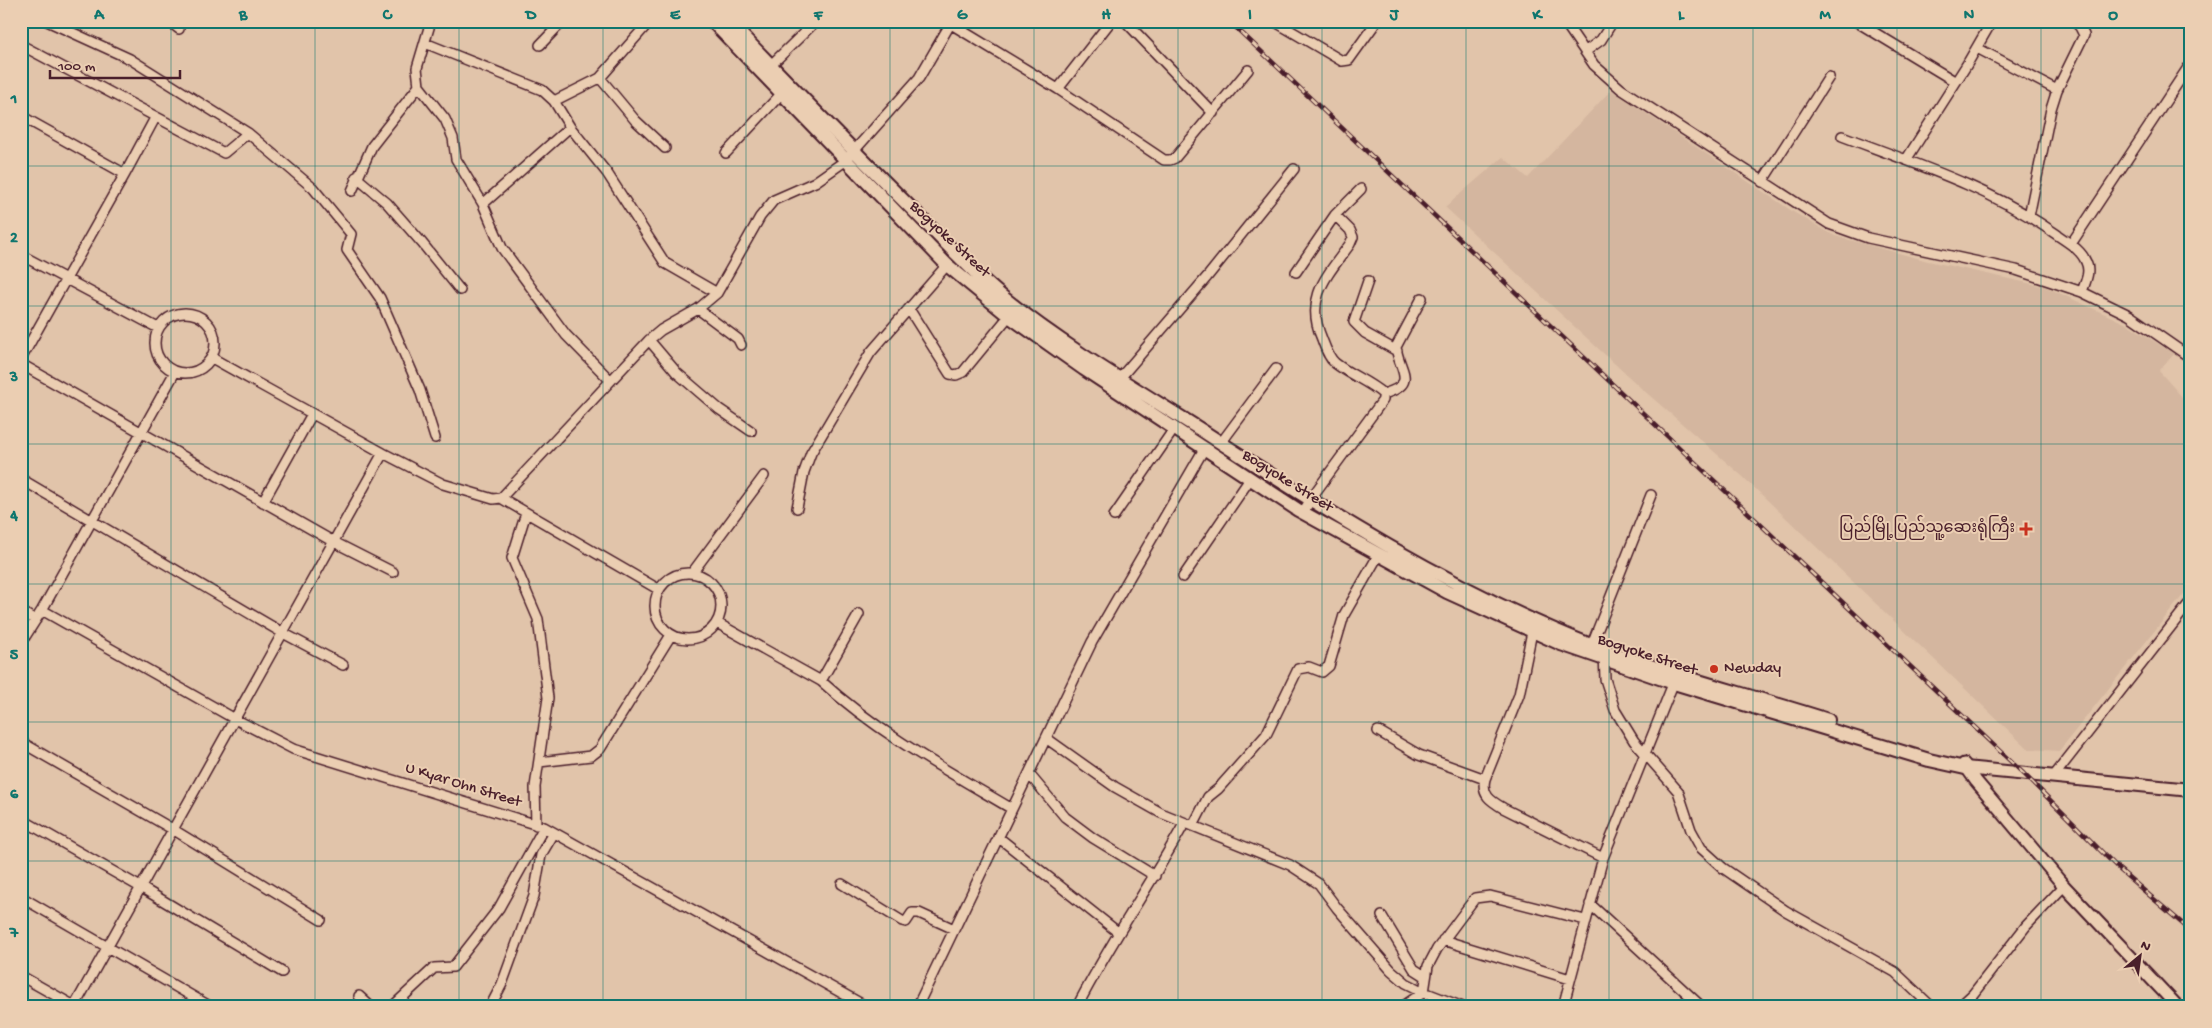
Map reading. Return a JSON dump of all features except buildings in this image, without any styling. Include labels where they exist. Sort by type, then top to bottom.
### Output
[{"type":"main road","name":"Bogyoke Street","points":[[712,21],[728,24],[771,65],[947,265],[1009,316],[1084,369],[1250,479],[1303,512],[1446,592],[1604,655],[1863,736],[1929,760],[2054,776],[2191,790]]},
{"type":"main road","name":"Bogyoke Street","points":[[728,24],[782,93],[980,278],[1007,300],[1076,350],[1311,500],[1533,626]]},
{"type":"street","points":[[47,21],[130,59],[248,133],[313,188],[351,234],[347,250],[380,298],[420,390],[435,438]]},
{"type":"street","points":[[169,21],[179,28]]},
{"type":"street","points":[[431,21],[417,68],[419,86],[446,119],[453,138],[456,159],[483,204],[502,248],[566,335],[610,380]]},
{"type":"street","points":[[540,46],[563,21]]},
{"type":"street","points":[[554,101],[600,78],[650,21]]},
{"type":"street","points":[[1058,89],[1111,21]]},
{"type":"street","points":[[1125,21],[1213,113]]},
{"type":"street","points":[[1274,21],[1342,61],[1350,60],[1377,21]]},
{"type":"street","points":[[1564,21],[1594,65],[1621,89],[1809,213],[1848,232],[2016,270],[2082,292],[2136,320],[2191,358]]},
{"type":"street","points":[[1586,51],[1601,40],[1614,21]]},
{"type":"street","points":[[1906,160],[1992,21]]},
{"type":"street","points":[[2029,216],[2045,134],[2057,90],[2083,39],[2083,31],[2074,21]]},
{"type":"street","points":[[501,498],[649,340],[661,330],[698,309],[717,293],[760,217],[774,200],[815,182],[850,156],[919,78],[952,22],[1058,89],[1164,160],[1175,158],[1248,70]]},
{"type":"street","points":[[1856,22],[1956,82]]},
{"type":"street","points":[[771,65],[813,24]]},
{"type":"street","points":[[425,43],[542,90],[554,101],[570,128],[607,174],[665,263],[717,293]]},
{"type":"street","points":[[21,45],[155,118],[224,153],[248,133]]},
{"type":"street","points":[[1977,48],[2057,90]]},
{"type":"street","points":[[2071,244],[2191,63]]},
{"type":"street","points":[[1762,182],[1829,77]]},
{"type":"street","points":[[600,78],[635,120],[665,148]]},
{"type":"street","points":[[352,191],[356,177],[372,146],[419,86]]},
{"type":"street","points":[[726,153],[782,93]]},
{"type":"street","points":[[21,116],[125,174]]},
{"type":"street","points":[[21,359],[155,118]]},
{"type":"street","points":[[483,204],[570,128]]},
{"type":"street","points":[[1842,136],[1988,193],[2029,216],[2080,252],[2087,263],[2087,277],[2082,292]]},
{"type":"street","points":[[1120,378],[1207,277],[1294,169]]},
{"type":"street","points":[[356,177],[387,203],[460,290]]},
{"type":"street","points":[[1296,272],[1335,215],[1361,189]]},
{"type":"street","points":[[1335,215],[1350,230],[1353,237],[1350,244],[1322,282],[1315,303],[1315,324],[1334,362],[1383,394]]},
{"type":"street","points":[[21,255],[158,328]]},
{"type":"street","points":[[796,508],[804,472],[812,453],[871,352],[947,265]]},
{"type":"street","points":[[1368,281],[1354,322],[1365,333],[1397,351]]},
{"type":"street","points":[[1383,394],[1394,390],[1405,381],[1406,375],[1396,347],[1422,298]]},
{"type":"street","points":[[698,309],[738,339],[741,345]]},
{"type":"street","points":[[909,309],[950,374],[956,375],[963,372],[1009,316]]},
{"type":"street","points":[[184,313],[200,316],[211,328],[214,335],[216,343],[212,358],[196,372],[175,372],[160,362],[154,346],[158,328],[169,317],[184,313]]},
{"type":"street","points":[[649,340],[677,373],[719,409],[751,431]]},
{"type":"street","points":[[212,358],[383,453],[443,484],[493,498],[501,498],[658,589]]},
{"type":"street","points":[[21,364],[334,542],[393,572]]},
{"type":"street","points":[[1221,443],[1276,369]]},
{"type":"street","points":[[21,643],[42,610],[175,372]]},
{"type":"street","points":[[1303,512],[1383,400],[1383,394]]},
{"type":"street","points":[[263,502],[312,414]]},
{"type":"street","points":[[1114,516],[1174,429]]},
{"type":"street","points":[[917,1007],[1092,642],[1204,449]]},
{"type":"street","points":[[21,976],[75,1006],[383,453]]},
{"type":"street","points":[[692,573],[764,476]]},
{"type":"street","points":[[21,479],[283,633],[343,666]]},
{"type":"street","points":[[1184,576],[1250,479]]},
{"type":"street","points":[[1590,650],[1651,495]]},
{"type":"street","points":[[392,1007],[434,968],[453,967],[499,908],[540,826],[535,788],[548,698],[538,619],[512,558],[526,513]]},
{"type":"street","points":[[1077,1007],[1095,972],[1188,825],[1208,797],[1218,790],[1266,735],[1298,669],[1309,667],[1322,672],[1329,666],[1344,615],[1378,554]]},
{"type":"street","points":[[692,573],[704,577],[714,586],[720,598],[721,611],[717,623],[708,633],[696,638],[683,639],[671,635],[661,626],[655,615],[654,602],[658,589],[667,579],[679,574],[692,573]]},
{"type":"street","points":[[2054,776],[2191,601]]},
{"type":"street","name":"U Kyar Ohn Street","points":[[42,610],[235,719],[293,749],[540,826],[868,1007]]},
{"type":"street","points":[[21,612],[36,620]]},
{"type":"street","points":[[821,681],[859,614]]},
{"type":"street","points":[[717,623],[821,681],[848,706],[872,724],[1012,809]]},
{"type":"street","points":[[1533,626],[1519,695],[1483,788],[1485,794],[1498,805],[1603,858]]},
{"type":"street","points":[[539,762],[591,756],[600,749],[671,635]]},
{"type":"street","points":[[1604,655],[1604,679],[1609,696],[1626,731],[1646,756],[1674,784],[1696,840],[1723,868],[1814,928],[1889,968],[1932,1007]]},
{"type":"street","points":[[1564,1007],[1603,858],[1646,756],[1676,678]]},
{"type":"street","points":[[1378,731],[1419,755],[1485,779]]},
{"type":"street","points":[[1046,738],[1115,787],[1188,825],[1290,865],[1312,878],[1324,889],[1337,908],[1391,970],[1406,983],[1463,1007]]},
{"type":"street","points":[[21,742],[174,830],[320,920]]},
{"type":"street","points":[[1969,766],[2064,886],[2178,1007]]},
{"type":"street","points":[[1029,774],[1065,817],[1092,838],[1155,876]]},
{"type":"street","points":[[21,819],[142,888],[282,972]]},
{"type":"street","points":[[490,1007],[502,984],[534,896],[541,855],[554,833]]},
{"type":"street","points":[[998,837],[1119,934]]},
{"type":"street","points":[[842,884],[906,922],[912,913],[919,913],[954,929]]},
{"type":"street","points":[[1959,1007],[1973,994],[2026,926],[2064,886]]},
{"type":"street","points":[[1424,992],[1425,976],[1431,958],[1472,902],[1480,896],[1490,896],[1586,920]]},
{"type":"street","points":[[21,897],[211,1007]]},
{"type":"street","points":[[1590,904],[1702,1007]]},
{"type":"street","points":[[1382,916],[1414,968],[1425,976]]},
{"type":"street","points":[[1443,940],[1570,979]]},
{"type":"street","points":[[1402,1007],[1424,992]]},
{"type":"street","points":[[359,996],[371,1007]]},
{"type":"shaded area","points":[[1611,90],[1795,213],[1835,236],[1928,261],[2046,287],[2129,325],[2174,354],[2159,371],[2191,407],[2191,585],[2059,751],[2028,749],[1741,475],[1641,388],[1445,207],[1503,157],[1528,178]]},
{"type":"railway","points":[[1229,21],[2024,774],[2120,870],[2191,931]]},
{"type":"place","name":"ပြည်မြို့ပြည်သူ့ဆေးရုံကြီး","points":[[2026,529]]},
{"type":"place","name":"Newday","points":[[1714,669]]}]
